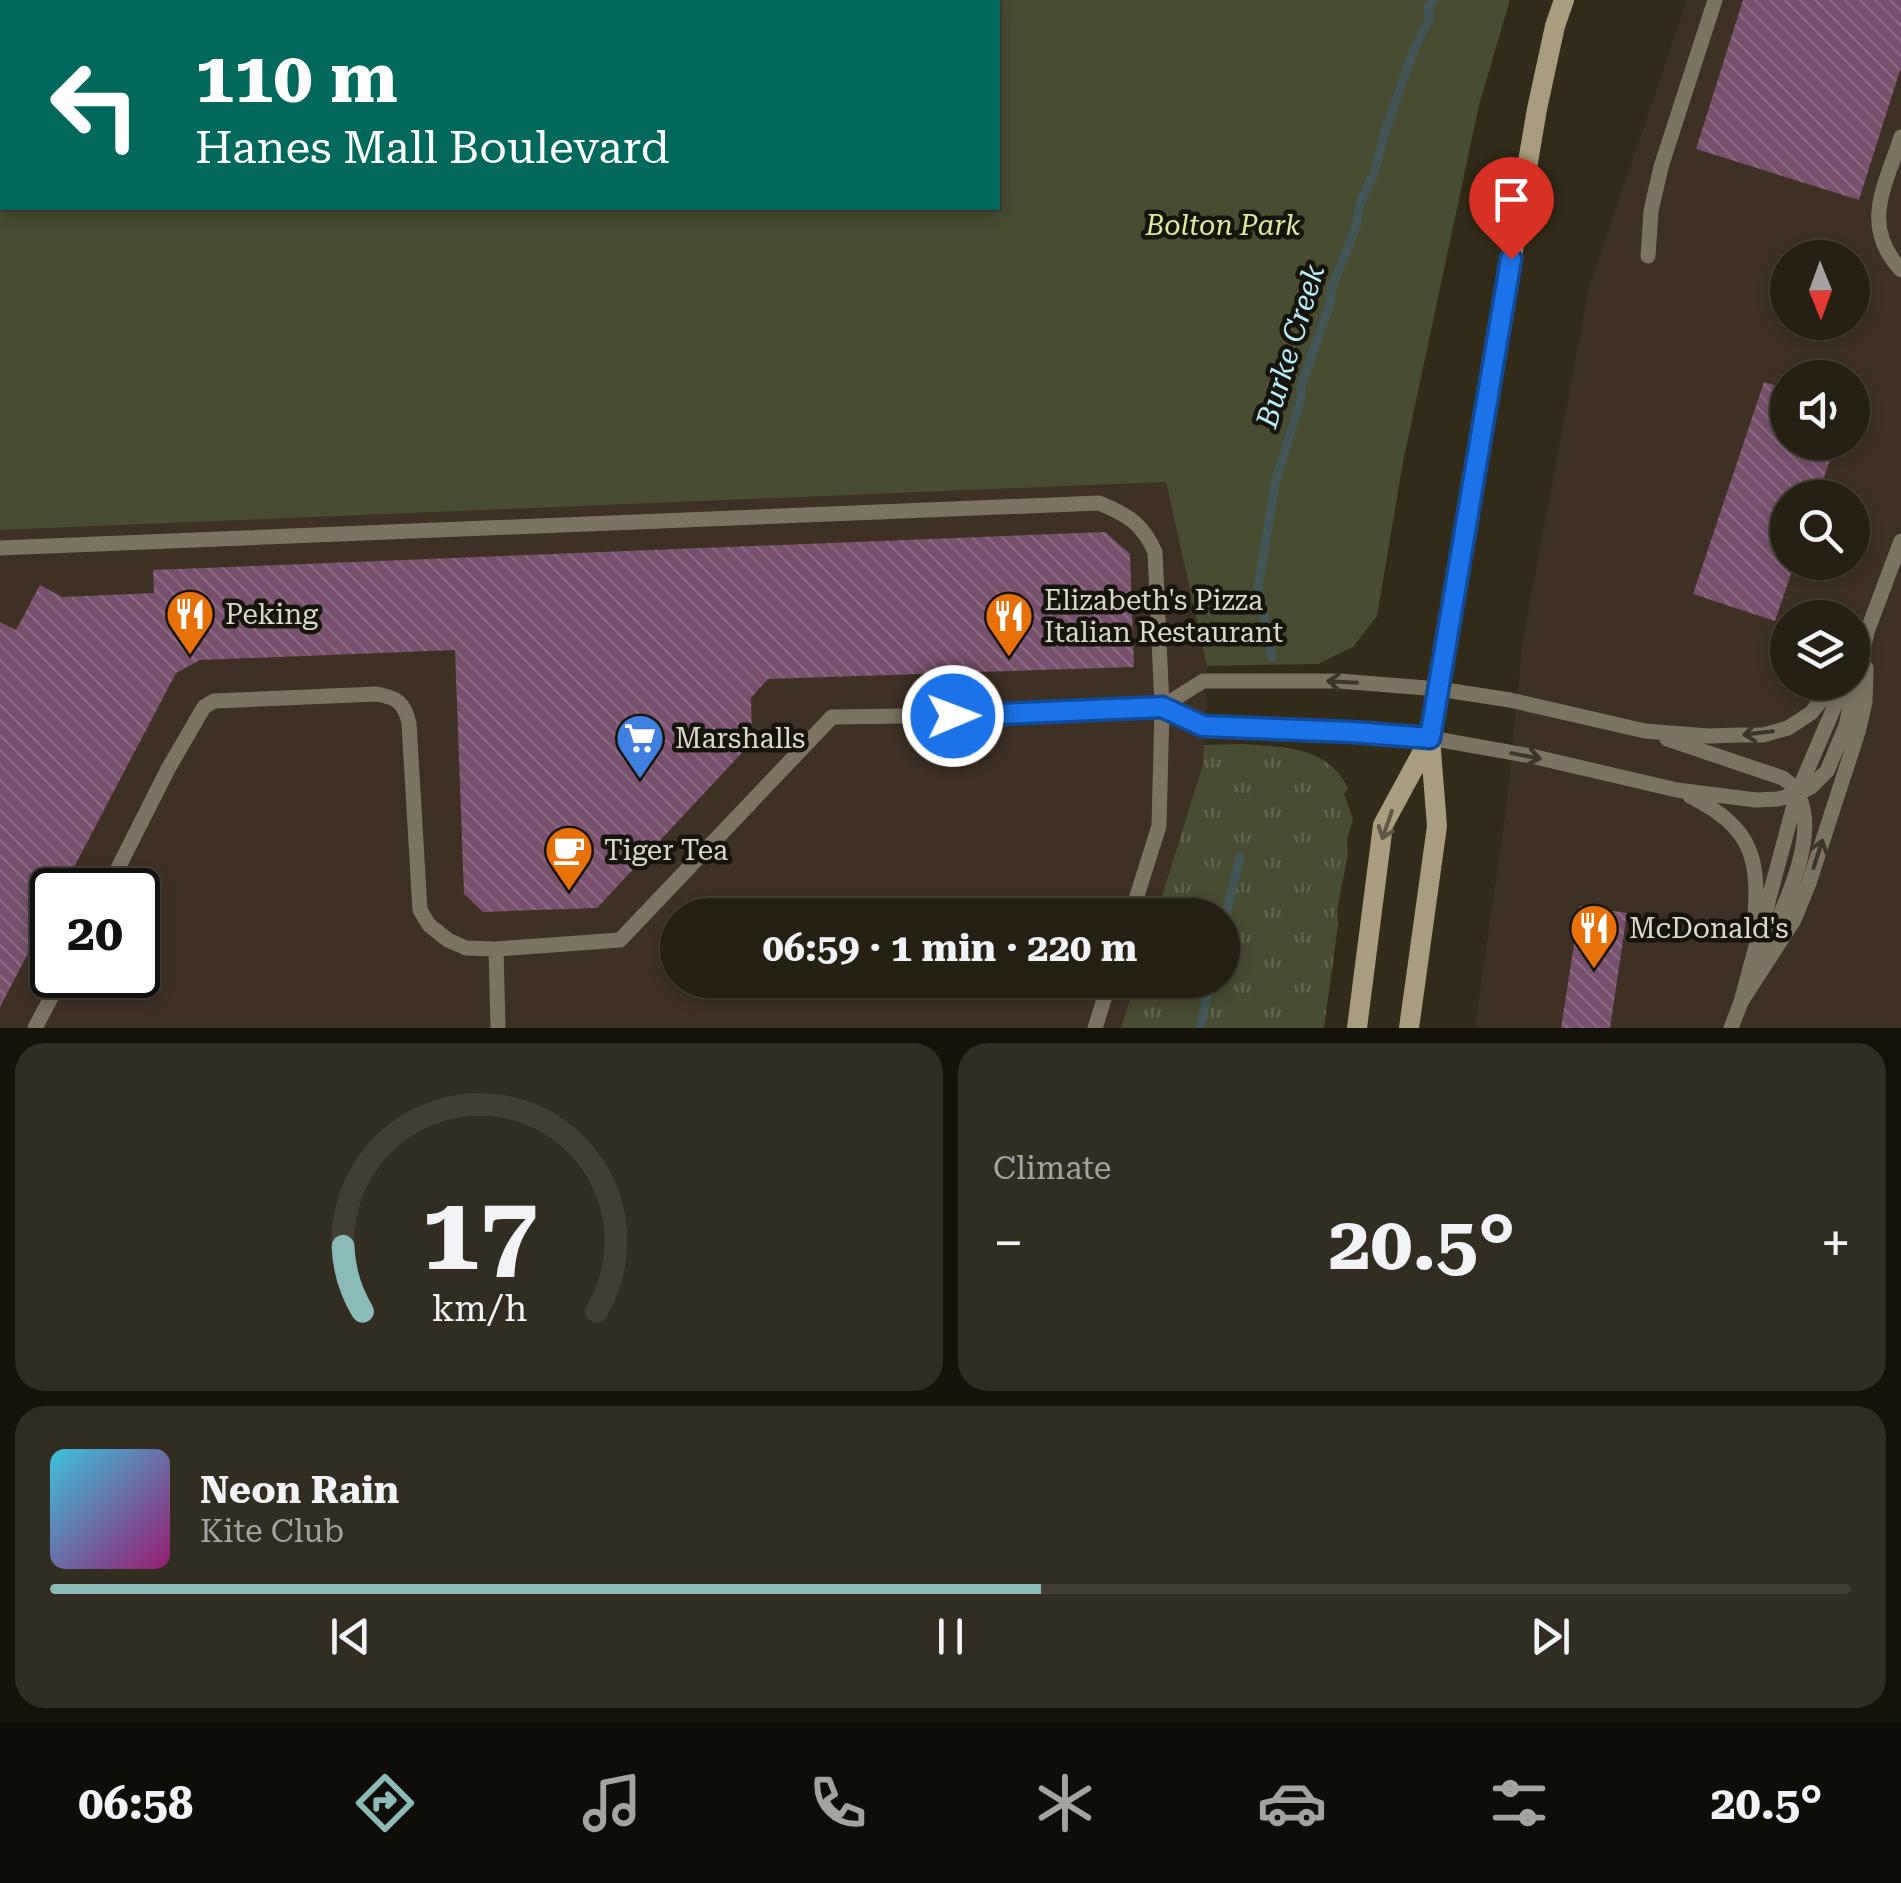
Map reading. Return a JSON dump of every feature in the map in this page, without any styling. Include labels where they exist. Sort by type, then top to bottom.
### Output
[{"type":"main road","points":[[1409,1028],[1437,826],[1430,738],[1537,108],[1564,0]]},
{"type":"main road","points":[[1357,1028],[1383,825],[1430,738]]},
{"type":"lane","points":[[1648,256],[1651,211],[1661,167],[1715,0]]},
{"type":"lane","points":[[1901,138],[1877,222],[1885,248],[1901,270]]},
{"type":"lane","points":[[0,548],[1098,503],[1134,521],[1147,534],[1155,552],[1162,707],[1160,826],[1137,898]]},
{"type":"lane","points":[[1870,624],[1901,540]]},
{"type":"lane","points":[[1162,707],[1203,681],[1339,681],[1439,689],[1510,700],[1645,731],[1783,778],[1798,794]]},
{"type":"lane","points":[[118,868],[168,769],[204,708],[214,701],[377,694],[392,697],[406,709],[420,910],[429,925],[448,940],[466,948],[496,949],[620,940],[832,716],[982,716],[1162,707],[1203,726],[1430,738],[1677,790],[1778,800],[1798,794],[1827,770],[1838,749],[1852,700]]},
{"type":"lane","points":[[1645,731],[1708,736],[1764,734],[1788,728],[1811,713],[1821,700]]},
{"type":"lane","points":[[1731,1028],[1798,794],[1837,700]]},
{"type":"lane","points":[[1741,1002],[1794,920],[1858,732],[1865,700]]},
{"type":"lane","points":[[1677,790],[1722,814],[1744,839],[1752,856],[1756,875],[1754,927],[1741,1002]]},
{"type":"lane","points":[[496,949],[498,1028]]},
{"type":"lane","points":[[35,1028],[51,998]]},
{"type":"lane","points":[[1095,1028],[1104,998]]},
{"type":"shaded area","points":[[1687,0],[1901,0],[1901,1028],[1475,1028],[1506,809],[1523,639],[1589,288]]},
{"type":"shaded area","points":[[1167,482],[1207,666],[1207,705],[1202,767],[1161,898],[660,898],[660,998],[1130,998],[1121,1028],[0,1028],[0,530]]},
{"type":"green space","name":"Bolton Park","points":[[1000,0],[1510,0],[1479,105],[1403,462],[1377,616],[1353,647],[1318,664],[1207,666],[1166,482],[0,530],[0,210],[1000,210]]},
{"type":"green space","points":[[1241,744],[1302,751],[1329,764],[1348,789],[1344,794],[1353,819],[1337,911],[1324,1028],[1121,1028],[1130,998],[1240,998],[1240,898],[1161,898],[1202,767],[1204,745]]},
{"type":"building","points":[[1743,0],[1901,0],[1901,67],[1859,200],[1696,149]]},
{"type":"building","points":[[1764,382],[1770,384],[1770,460],[1830,460],[1823,480],[1770,480],[1770,580],[1789,580],[1782,600],[1770,600],[1770,619],[1693,594]]},
{"type":"building","points":[[1105,532],[1130,554],[1134,667],[768,679],[751,698],[752,742],[597,908],[483,912],[464,894],[455,650],[200,660],[176,673],[74,868],[30,868],[30,949],[0,1007],[0,622],[16,630],[40,585],[62,597],[154,593],[153,570]]},
{"type":"building","name":"McDonald's","points":[[1580,906],[1627,913],[1610,1028],[1561,1028]]},
{"type":"waterway","name":"Burke Creek","points":[[1272,657],[1258,588],[1275,483],[1301,387],[1331,300],[1331,289],[1433,0]]},
{"type":"waterway","name":"Burke Creek","points":[[1230,898],[1240,857]]},
{"type":"waterway","name":"Burke Creek","points":[[1200,1028],[1207,998]]},
{"type":"place","name":"Peking","points":[[190,656]]},
{"type":"place","name":"Elizabeth's Pizza Italian Restaurant","points":[[1009,658]]},
{"type":"place","name":"Marshalls","points":[[640,780]]},
{"type":"place","name":"Tiger Tea","points":[[569,892]]},
{"type":"place","name":"McDonald's","points":[[1594,970]]},
{"type":"route","points":[[953,716],[1162,707],[1203,726],[1430,738],[1511,259]]}]
